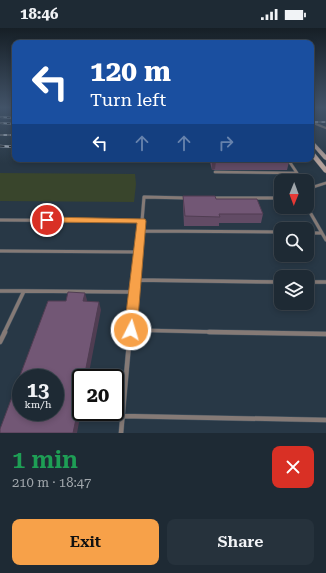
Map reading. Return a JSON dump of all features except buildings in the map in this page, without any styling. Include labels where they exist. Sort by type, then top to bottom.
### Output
[{"type":"street","points":[[314,144],[326,158]]},
{"type":"street","points":[[314,156],[326,171]]},
{"type":"lane","points":[[215,172],[297,173],[290,162]]},
{"type":"lane","points":[[314,187],[326,183]]},
{"type":"lane","points":[[124,397],[144,197],[190,198]]},
{"type":"lane","points":[[205,198],[274,198]]},
{"type":"lane","points":[[311,214],[326,240]]},
{"type":"lane","points":[[0,220],[142,221]]},
{"type":"lane","points":[[141,232],[274,232]]},
{"type":"lane","points":[[314,232],[322,233]]},
{"type":"lane","points":[[0,251],[138,252]]},
{"type":"lane","points":[[136,280],[274,282]]},
{"type":"lane","points":[[314,282],[326,282]]},
{"type":"lane","points":[[0,290],[134,292]]},
{"type":"lane","points":[[0,342],[24,291]]},
{"type":"lane","points":[[131,330],[326,334]]},
{"type":"lane","points":[[124,416],[326,420]]},
{"type":"lane","points":[[121,433],[122,421]]},
{"type":"green space","points":[[0,173],[135,174],[136,184],[134,202],[0,201]]},
{"type":"railway","points":[[0,135],[12,135]]},
{"type":"railway","points":[[0,146],[12,147]]},
{"type":"route","points":[[47,220],[142,221],[131,330]]}]
